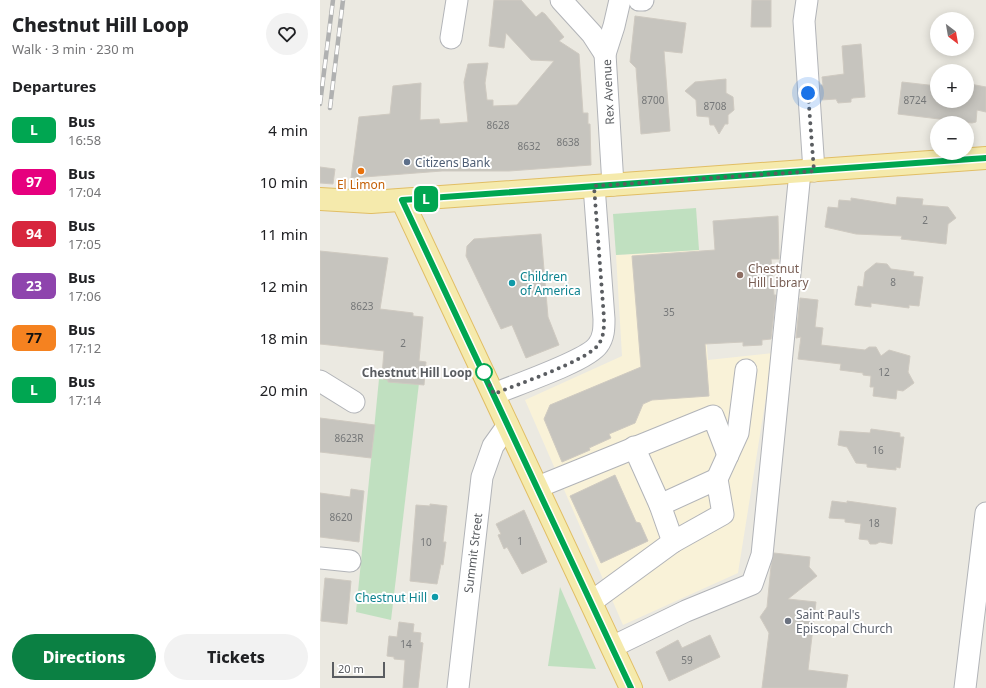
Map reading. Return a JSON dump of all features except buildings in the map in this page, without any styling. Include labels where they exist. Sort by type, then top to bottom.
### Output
[{"type":"main road","points":[[320,199],[371,202],[986,158]]},
{"type":"main road","points":[[402,200],[631,688]]},
{"type":"street","points":[[451,38],[457,0]]},
{"type":"street","points":[[561,0],[592,34],[605,54]]},
{"type":"street","name":"Rex Avenue","points":[[603,186],[605,54],[620,0]]},
{"type":"street","points":[[612,647],[686,612],[752,584],[762,555],[807,172],[804,21],[807,0]]},
{"type":"street","points":[[494,394],[580,358],[597,346],[602,338],[604,318],[603,186]]},
{"type":"street","points":[[591,602],[673,542],[723,514],[716,479],[738,433],[746,370]]},
{"type":"street","points":[[320,381],[354,402]]},
{"type":"street","points":[[538,487],[634,446],[714,416],[728,455]]},
{"type":"street","name":"Summit Street","points":[[458,688],[482,477],[493,446],[508,425]]},
{"type":"street","points":[[634,446],[660,505],[673,542]]},
{"type":"street","points":[[660,505],[716,479]]},
{"type":"street","points":[[965,688],[986,513]]},
{"type":"street","points":[[320,558],[350,561]]},
{"type":"shaded area","points":[[699,250],[708,360],[773,353],[738,573],[623,625],[525,400],[622,356],[616,255]]},
{"type":"green space","points":[[696,208],[699,250],[616,255],[613,214]]},
{"type":"green space","points":[[379,379],[419,383],[391,620],[356,612]]},
{"type":"green space","points":[[560,587],[596,669],[548,666]]},
{"type":"railway","points":[[320,104],[333,0]]},
{"type":"railway","points":[[330,108],[343,0]]},
{"type":"bus line","name":"L","points":[[631,688],[532,474],[402,200],[986,158]]},
{"type":"place","name":"Citizens Bank","points":[[407,162]]},
{"type":"place","name":"El Limon","points":[[361,171]]},
{"type":"place","name":"Chestnut Hill Library","points":[[740,275]]},
{"type":"place","name":"Children of America","points":[[512,283]]},
{"type":"place","name":"Chestnut Hill Loop","points":[[484,372]]},
{"type":"place","name":"Chestnut Hill","points":[[435,597]]},
{"type":"place","name":"Saint Paul's Episcopal Church","points":[[788,621]]},
{"type":"route","points":[[484,372],[482,369],[494,394],[590,353],[602,338],[604,318],[594,186],[814,171],[808,93]]}]
